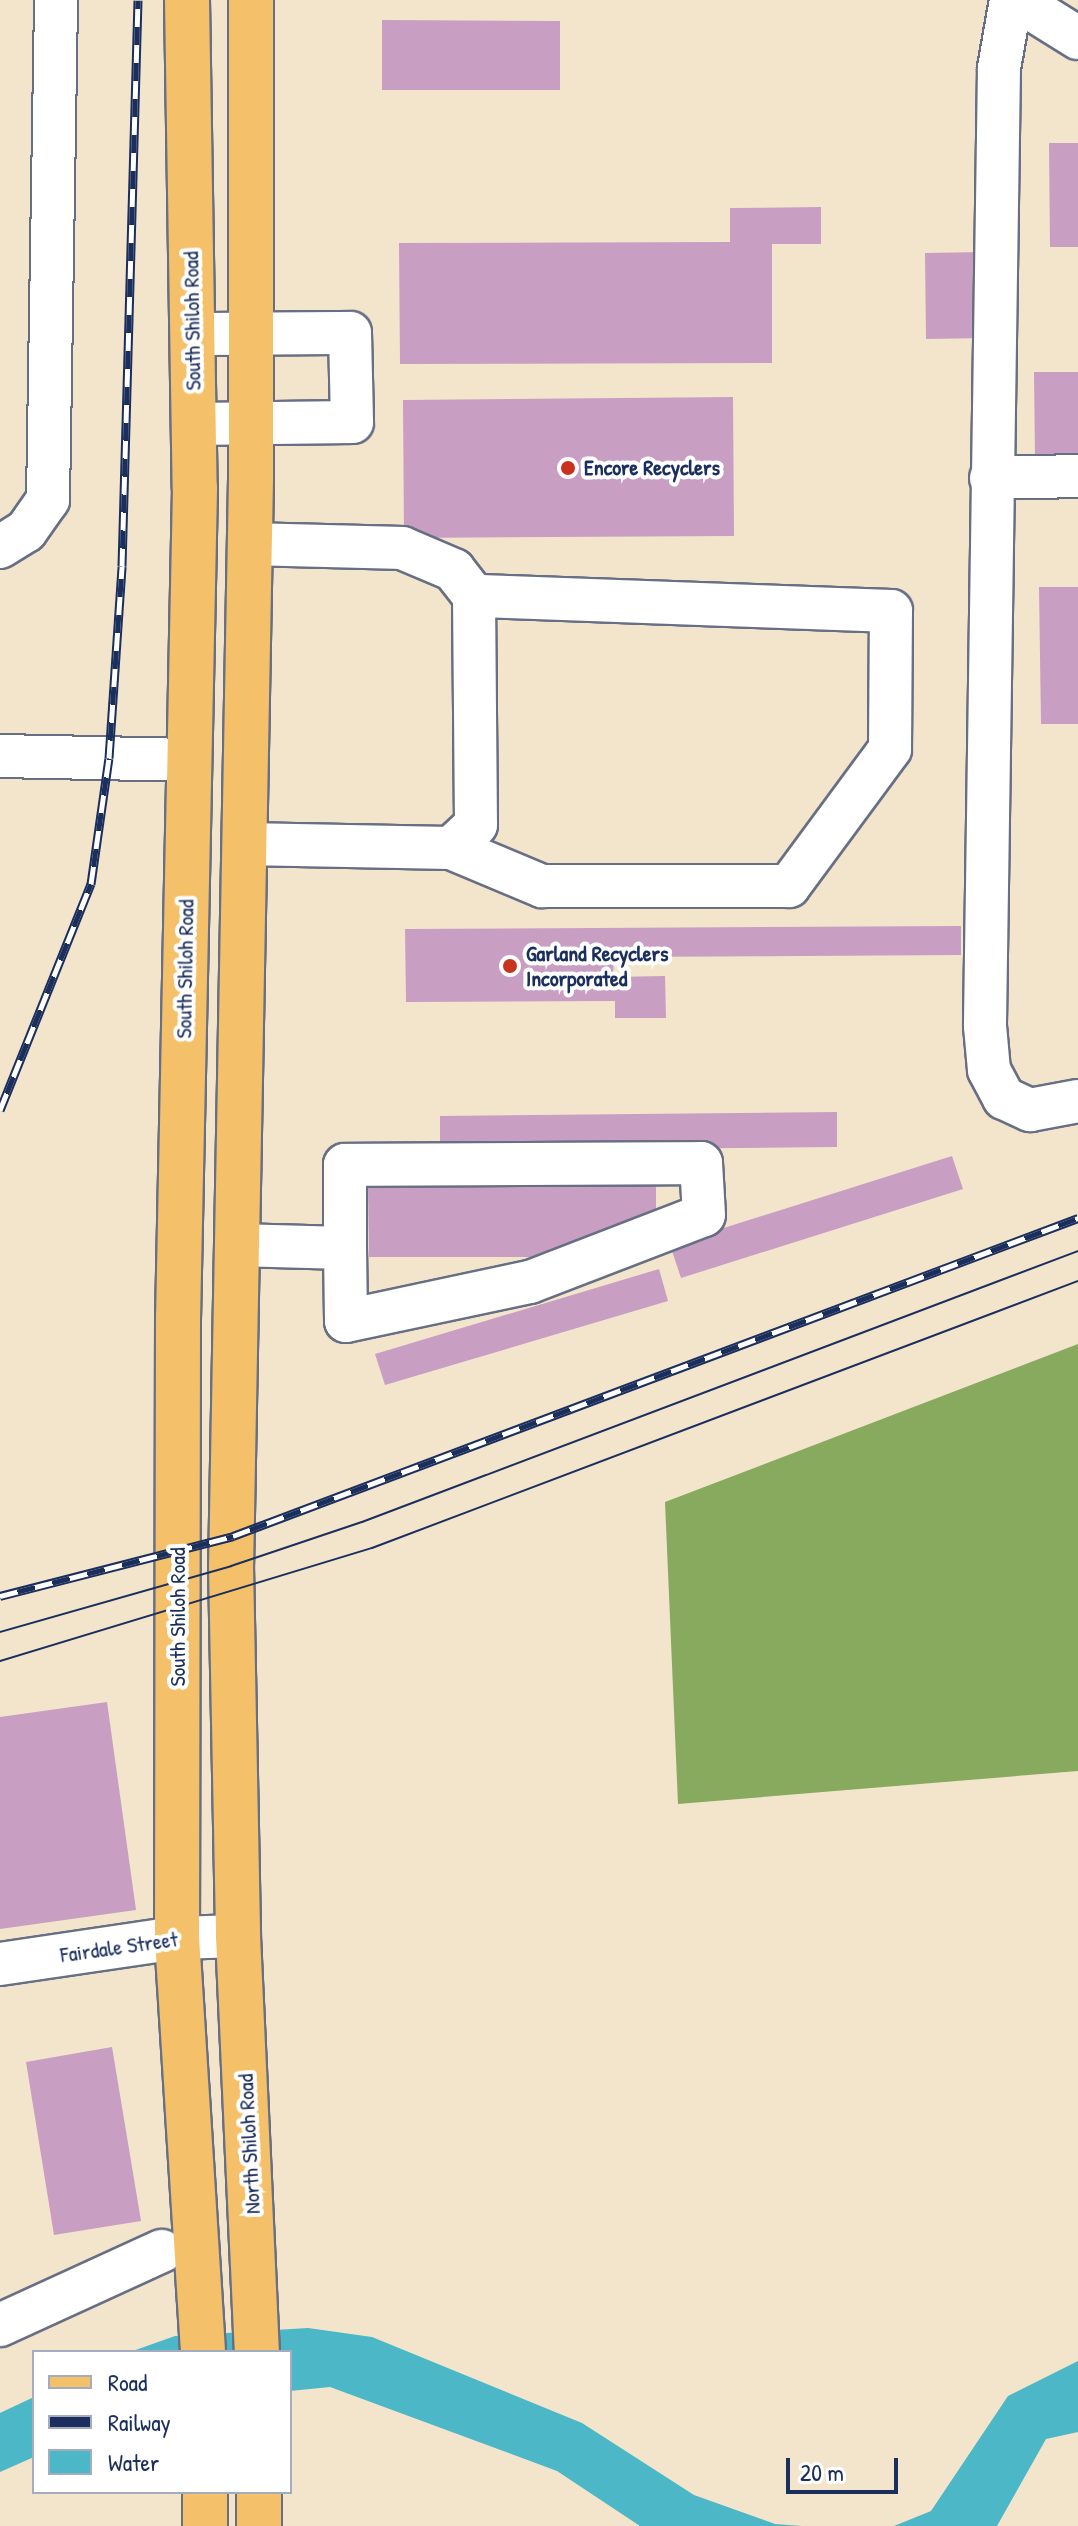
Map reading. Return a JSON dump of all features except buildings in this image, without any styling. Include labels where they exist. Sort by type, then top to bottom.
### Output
[{"type":"main road","name":"South Shiloh Road","points":[[177,1938],[178,1317],[194,424],[187,0]]},
{"type":"main road","points":[[238,1936],[231,1566],[250,544],[251,0]]},
{"type":"main road","name":"North Shiloh Road","points":[[238,1936],[257,2350]]},
{"type":"main road","points":[[177,1938],[202,2332]]},
{"type":"main road","points":[[205,2494],[205,2526]]},
{"type":"main road","points":[[259,2494],[259,2526]]},
{"type":"street","points":[[0,547],[26,531],[48,500],[56,0]]},
{"type":"street","points":[[1011,0],[999,68],[984,808],[989,1070],[1004,1098],[1030,1110],[1078,1101]]},
{"type":"street","points":[[1017,0],[1078,38]]},
{"type":"street","points":[[193,334],[350,333],[352,422],[194,424]]},
{"type":"street","points":[[991,478],[1078,476]]},
{"type":"street","points":[[250,544],[402,548],[454,570],[474,596],[476,825],[451,848]]},
{"type":"street","points":[[244,844],[451,848],[542,886],[789,886],[890,749],[891,611],[474,596]]},
{"type":"street","points":[[0,756],[190,760]]},
{"type":"street","points":[[701,1163],[704,1215],[530,1282],[346,1321],[345,1248],[345,1165],[701,1163]]},
{"type":"street","points":[[236,1245],[345,1248]]},
{"type":"street","name":"Fairdale Street","points":[[0,1964],[177,1938],[238,1936]]},
{"type":"street","points":[[0,2325],[162,2251]]},
{"type":"green space","points":[[1078,1344],[1078,1771],[678,1804],[665,1502]]},
{"type":"water","points":[[308,2328],[372,2337],[582,2423],[694,2495],[775,2524],[802,2526],[640,2526],[557,2471],[330,2387],[292,2391],[292,2350],[136,2350],[175,2336]]},
{"type":"water","points":[[1078,2361],[1078,2432],[1046,2439],[997,2526],[894,2526],[931,2511],[1008,2396]]},
{"type":"water","points":[[32,2398],[32,2458],[0,2472],[0,2413]]},
{"type":"tram line","points":[[0,1632],[231,1566],[362,1522],[1078,1251]]},
{"type":"tram line","points":[[0,1661],[372,1548],[1078,1281]]},
{"type":"railway","points":[[0,1110],[91,884],[109,758],[122,566],[138,0]]},
{"type":"railway","points":[[0,1596],[233,1536],[1078,1218]]},
{"type":"place","name":"Encore Recyclers","points":[[568,468]]},
{"type":"place","name":"Garland Recyclers Incorporated","points":[[510,966]]}]
